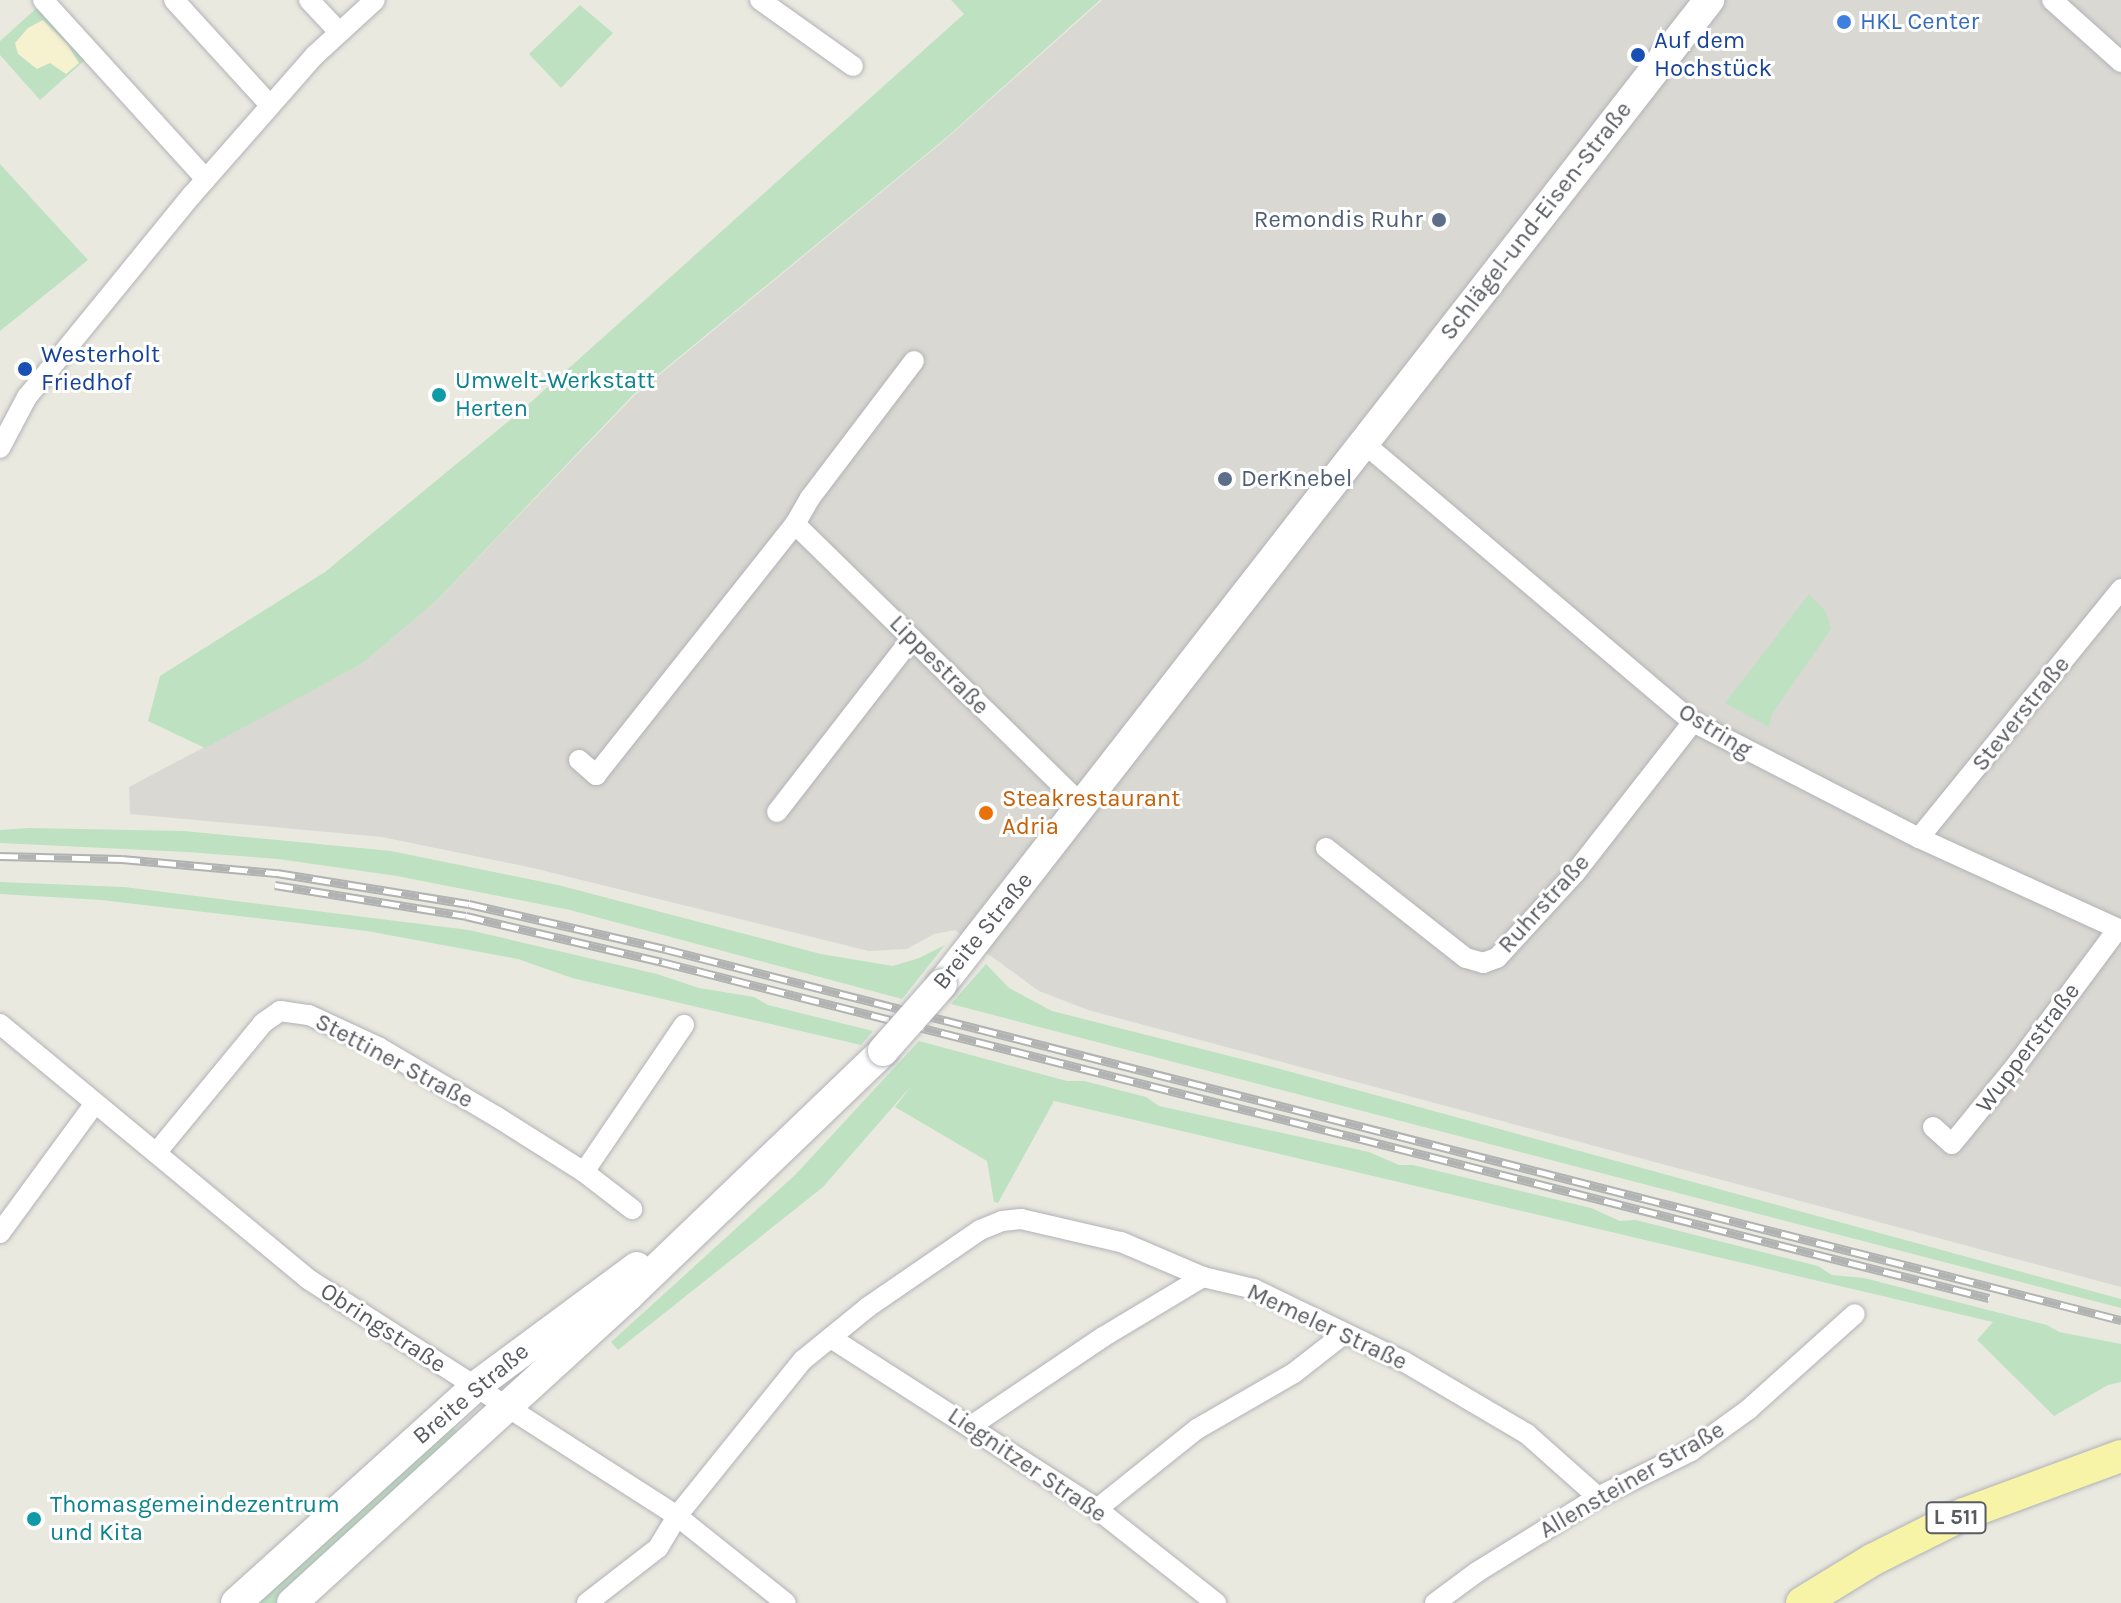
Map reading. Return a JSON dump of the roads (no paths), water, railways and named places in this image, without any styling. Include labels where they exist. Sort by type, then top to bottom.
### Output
[{"type":"main road","name":"L 511","points":[[1802,1603],[1872,1560],[1964,1514],[2121,1456]]},
{"type":"street","points":[[43,0],[206,179]]},
{"type":"street","points":[[174,0],[269,104]]},
{"type":"street","points":[[309,0],[339,32]]},
{"type":"street","points":[[0,448],[27,397],[206,179],[269,104],[375,0]]},
{"type":"street","points":[[760,0],[853,66]]},
{"type":"street","name":"Schlägel-und-Eisen-Straße","points":[[1365,444],[1709,0]]},
{"type":"street","points":[[2052,0],[2121,62]]},
{"type":"street","points":[[579,760],[596,775],[795,524],[810,498],[914,361]]},
{"type":"street","name":"Ostring","points":[[1365,444],[1693,722],[1919,838],[2119,930]]},
{"type":"street","name":"Breite Straße","points":[[292,1603],[508,1407],[883,1051],[942,984],[1365,444]]},
{"type":"street","name":"Lippestraße","points":[[795,524],[1082,805]]},
{"type":"street","name":"Steverstraße","points":[[1919,838],[2121,589]]},
{"type":"street","points":[[777,812],[912,638]]},
{"type":"street","name":"Ruhrstraße","points":[[1326,848],[1466,958],[1483,963],[1497,958],[1575,873],[1693,722]]},
{"type":"street","name":"Wupperstraße","points":[[1933,1127],[1952,1144],[2119,930]]},
{"type":"street","name":"Stettiner Straße","points":[[156,1153],[263,1023],[280,1011],[309,1015],[380,1048],[584,1172],[632,1209]]},
{"type":"street","name":"Obringstraße","points":[[0,1024],[308,1279],[677,1516],[786,1603]]},
{"type":"street","points":[[584,1172],[684,1025]]},
{"type":"street","points":[[0,1233],[95,1103]]},
{"type":"street","name":"Breite Straße","points":[[236,1603],[476,1386],[574,1311],[723,1206]]},
{"type":"street","name":"Memeler Straße","points":[[587,1603],[658,1548],[677,1516],[803,1360],[868,1307],[980,1230],[1021,1219],[1065,1226],[1121,1242],[1203,1277],[1254,1289],[1403,1361],[1527,1434],[1598,1497]]},
{"type":"street","points":[[971,1426],[1103,1337],[1203,1277]]},
{"type":"street","name":"Allensteiner Straße","points":[[1435,1603],[1477,1572],[1598,1497],[1691,1451],[1737,1418],[1855,1314]]},
{"type":"street","points":[[1097,1509],[1197,1429],[1294,1373],[1344,1334]]},
{"type":"street","name":"Liegnitzer Straße","points":[[831,1338],[1097,1509],[1216,1603]]},
{"type":"railway","points":[[0,856],[122,859],[277,873],[469,904],[665,949],[2121,1320]]},
{"type":"railway","points":[[275,885],[466,916],[662,962],[1989,1298]]},
{"type":"place","name":"HKL Center","points":[[1844,22]]},
{"type":"place","name":"Auf dem Hochstück","points":[[1638,55]]},
{"type":"place","name":"Remondis Ruhr","points":[[1439,220]]},
{"type":"place","name":"Westerholt Friedhof","points":[[25,369]]},
{"type":"place","name":"Umwelt-Werkstatt Herten","points":[[439,395]]},
{"type":"place","name":"DerKnebel","points":[[1225,479]]},
{"type":"place","name":"Steakrestaurant Adria","points":[[986,813]]},
{"type":"place","name":"Thomasgemeindezentrum und Kita","points":[[34,1519]]}]
